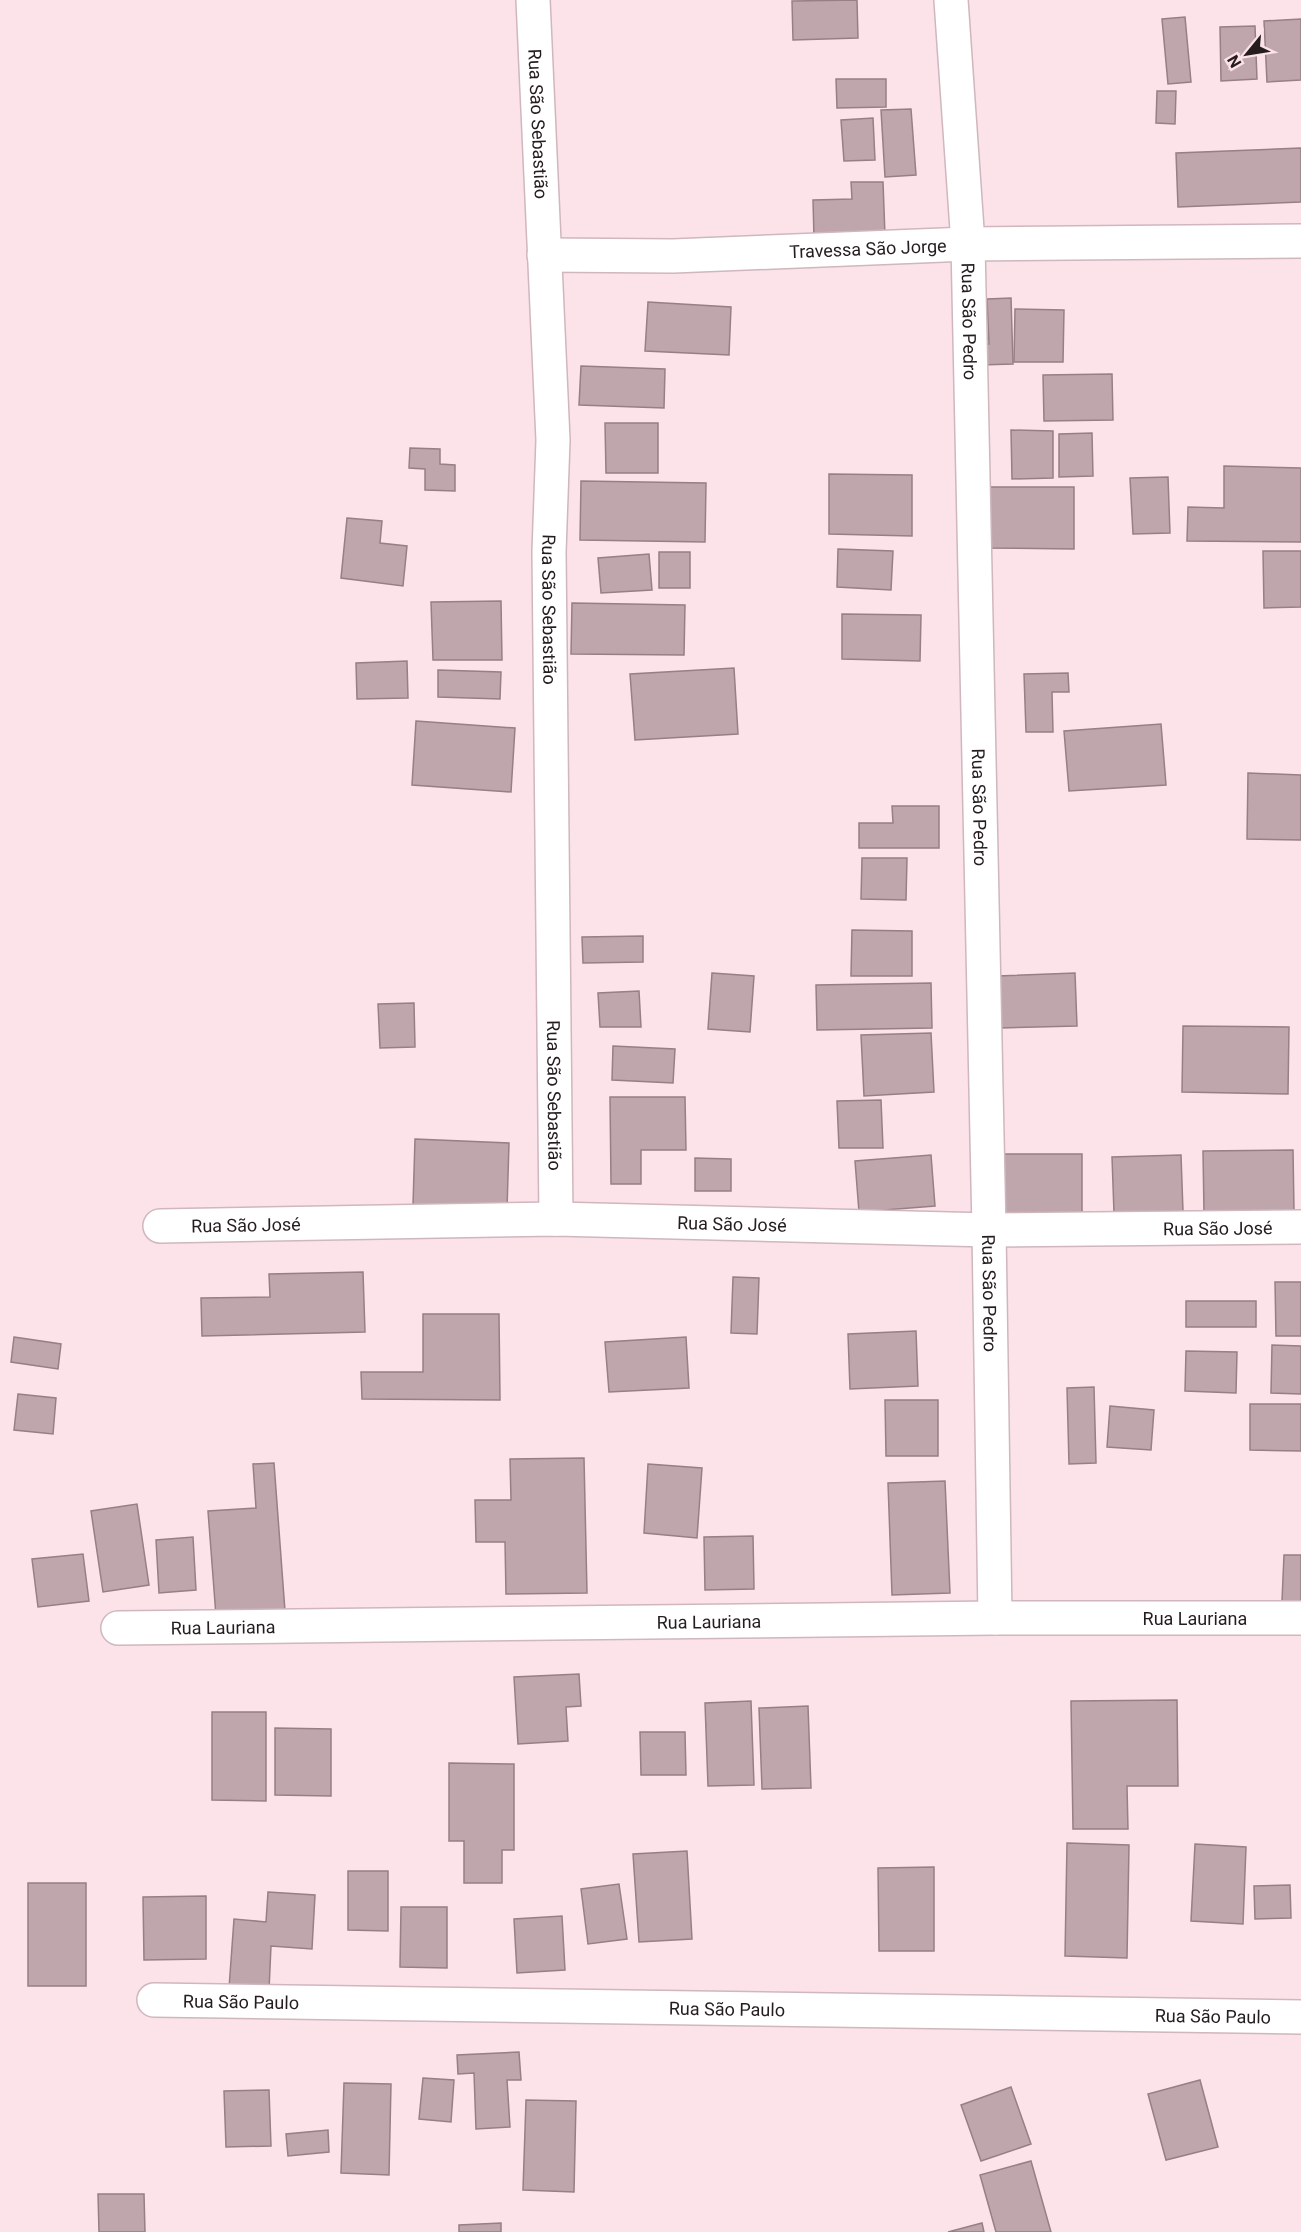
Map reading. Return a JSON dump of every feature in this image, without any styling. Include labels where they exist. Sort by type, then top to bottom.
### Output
[{"type":"street","name":"Rua São Sebastião","points":[[533,0],[553,440],[549,552],[556,1219]]},
{"type":"street","name":"Rua São Pedro","points":[[951,0],[968,244],[995,1618]]},
{"type":"street","name":"Travessa São Jorge","points":[[543,255],[673,256],[968,244],[1301,241]]},
{"type":"street","name":"Rua São José","points":[[160,1226],[556,1219],[989,1230],[1301,1227]]},
{"type":"street","name":"Rua Lauriana","points":[[118,1628],[995,1618],[1301,1618]]},
{"type":"street","name":"Rua São Paulo","points":[[154,2000],[1301,2017]]},
{"type":"building","points":[[857,0],[858,38],[793,40],[792,1]]},
{"type":"building","points":[[1185,17],[1191,82],[1168,84],[1162,19]]},
{"type":"building","points":[[1301,19],[1301,80],[1267,82],[1264,21]]},
{"type":"building","points":[[1255,26],[1257,79],[1221,81],[1220,27]]},
{"type":"building","points":[[836,79],[886,79],[886,107],[837,108]]},
{"type":"building","points":[[1157,91],[1176,91],[1175,124],[1156,123]]},
{"type":"building","points":[[911,109],[916,175],[885,177],[881,110]]},
{"type":"building","points":[[873,118],[875,160],[844,161],[841,120]]},
{"type":"building","points":[[1301,148],[1301,202],[1178,207],[1176,153]]},
{"type":"building","points":[[851,182],[883,182],[885,236],[814,238],[813,200],[852,199]]},
{"type":"building","points":[[1011,298],[1013,364],[980,365],[978,344],[989,344],[987,299]]},
{"type":"building","points":[[648,302],[731,307],[729,355],[645,351]]},
{"type":"building","points":[[1015,309],[1064,310],[1063,362],[1014,362]]},
{"type":"building","points":[[581,366],[665,369],[664,408],[579,405]]},
{"type":"building","points":[[1112,374],[1113,420],[1044,421],[1043,375]]},
{"type":"building","points":[[605,423],[658,423],[658,473],[606,473]]},
{"type":"building","points":[[1011,430],[1053,431],[1053,478],[1012,479]]},
{"type":"building","points":[[1092,433],[1093,476],[1059,477],[1059,434]]},
{"type":"building","points":[[410,448],[440,449],[440,464],[455,465],[455,491],[425,490],[425,469],[409,468]]},
{"type":"building","points":[[1224,466],[1301,468],[1301,542],[1187,541],[1188,507],[1224,508]]},
{"type":"building","points":[[829,474],[912,475],[912,536],[829,534]]},
{"type":"building","points":[[1168,477],[1170,533],[1133,534],[1130,478]]},
{"type":"building","points":[[581,481],[706,483],[705,542],[580,540]]},
{"type":"building","points":[[986,487],[1074,487],[1074,549],[986,548]]},
{"type":"building","points":[[347,518],[382,521],[380,543],[407,546],[403,586],[341,578]]},
{"type":"building","points":[[838,549],[893,551],[891,590],[837,587]]},
{"type":"building","points":[[1263,551],[1301,551],[1301,607],[1264,608]]},
{"type":"building","points":[[659,552],[690,552],[690,588],[659,588]]},
{"type":"building","points":[[649,554],[652,590],[601,593],[598,558]]},
{"type":"building","points":[[501,601],[502,660],[433,660],[431,602]]},
{"type":"building","points":[[572,603],[685,605],[684,655],[571,654]]},
{"type":"building","points":[[842,614],[921,615],[920,661],[842,659]]},
{"type":"building","points":[[407,661],[408,698],[357,699],[356,663]]},
{"type":"building","points":[[734,668],[738,734],[635,740],[630,674]]},
{"type":"building","points":[[438,670],[501,672],[500,699],[438,697]]},
{"type":"building","points":[[1068,673],[1069,692],[1052,692],[1053,732],[1026,732],[1024,674]]},
{"type":"building","points":[[416,721],[515,728],[511,792],[412,785]]},
{"type":"building","points":[[1161,724],[1166,785],[1069,791],[1064,731]]},
{"type":"building","points":[[1248,773],[1301,775],[1301,840],[1247,839]]},
{"type":"building","points":[[892,806],[939,806],[939,848],[859,848],[859,823],[893,823]]},
{"type":"building","points":[[862,858],[907,858],[906,900],[861,899]]},
{"type":"building","points":[[852,930],[912,931],[912,976],[851,976]]},
{"type":"building","points":[[643,936],[643,962],[583,963],[582,937]]},
{"type":"building","points":[[712,973],[754,976],[750,1032],[708,1029]]},
{"type":"building","points":[[1075,973],[1077,1026],[1000,1028],[998,976]]},
{"type":"building","points":[[931,983],[932,1028],[817,1030],[816,985]]},
{"type":"building","points":[[639,991],[641,1027],[600,1027],[598,993]]},
{"type":"building","points":[[414,1003],[415,1047],[380,1048],[378,1004]]},
{"type":"building","points":[[1183,1026],[1289,1027],[1288,1094],[1182,1092]]},
{"type":"building","points":[[931,1033],[934,1092],[864,1096],[861,1035]]},
{"type":"building","points":[[613,1046],[675,1049],[673,1083],[612,1080]]},
{"type":"building","points":[[610,1097],[685,1097],[686,1150],[641,1150],[641,1184],[611,1184]]},
{"type":"building","points":[[881,1100],[883,1148],[839,1148],[837,1101]]},
{"type":"building","points":[[415,1139],[509,1143],[507,1209],[413,1205]]},
{"type":"building","points":[[1293,1150],[1294,1211],[1204,1212],[1203,1151]]},
{"type":"building","points":[[998,1154],[1082,1154],[1082,1215],[998,1215]]},
{"type":"building","points":[[931,1155],[935,1206],[859,1212],[855,1161]]},
{"type":"building","points":[[1181,1155],[1183,1211],[1114,1213],[1112,1157]]},
{"type":"building","points":[[695,1158],[731,1159],[731,1191],[695,1191]]},
{"type":"building","points":[[363,1272],[365,1332],[202,1336],[201,1298],[270,1297],[269,1274]]},
{"type":"building","points":[[733,1277],[759,1278],[757,1334],[731,1333]]},
{"type":"building","points":[[1275,1282],[1301,1282],[1301,1336],[1276,1336]]},
{"type":"building","points":[[1186,1301],[1256,1301],[1256,1327],[1186,1327]]},
{"type":"building","points":[[423,1314],[499,1314],[500,1400],[362,1399],[361,1372],[423,1372]]},
{"type":"building","points":[[916,1331],[918,1386],[850,1389],[848,1334]]},
{"type":"building","points":[[14,1337],[61,1344],[58,1369],[11,1362]]},
{"type":"building","points":[[686,1337],[689,1388],[609,1392],[605,1342]]},
{"type":"building","points":[[1272,1345],[1301,1346],[1301,1394],[1271,1393]]},
{"type":"building","points":[[1186,1351],[1237,1352],[1236,1393],[1185,1391]]},
{"type":"building","points":[[1094,1387],[1096,1463],[1069,1464],[1067,1388]]},
{"type":"building","points":[[18,1394],[56,1398],[53,1434],[14,1430]]},
{"type":"building","points":[[885,1400],[938,1400],[938,1456],[886,1456]]},
{"type":"building","points":[[1250,1404],[1301,1404],[1301,1451],[1250,1450]]},
{"type":"building","points":[[1110,1406],[1154,1410],[1151,1450],[1107,1447]]},
{"type":"building","points":[[584,1458],[587,1593],[506,1594],[505,1542],[476,1542],[475,1500],[511,1500],[510,1459]]},
{"type":"building","points":[[274,1463],[285,1611],[216,1616],[208,1511],[256,1508],[253,1464]]},
{"type":"building","points":[[648,1464],[702,1468],[697,1538],[644,1533]]},
{"type":"building","points":[[945,1481],[950,1593],[892,1595],[888,1483]]},
{"type":"building","points":[[137,1504],[149,1585],[103,1592],[91,1511]]},
{"type":"building","points":[[753,1536],[754,1589],[705,1590],[704,1537]]},
{"type":"building","points":[[193,1537],[196,1590],[159,1593],[156,1540]]},
{"type":"building","points":[[83,1554],[89,1601],[38,1607],[32,1559]]},
{"type":"building","points":[[1284,1555],[1301,1555],[1301,1601],[1282,1601]]},
{"type":"building","points":[[579,1674],[581,1706],[566,1707],[568,1741],[518,1744],[514,1677]]},
{"type":"building","points":[[1177,1700],[1178,1786],[1127,1786],[1128,1829],[1073,1829],[1071,1701]]},
{"type":"building","points":[[751,1701],[754,1785],[708,1786],[705,1703]]},
{"type":"building","points":[[808,1706],[811,1788],[762,1789],[759,1708]]},
{"type":"building","points":[[212,1712],[266,1712],[266,1801],[212,1800]]},
{"type":"building","points":[[275,1728],[331,1729],[331,1796],[275,1795]]},
{"type":"building","points":[[640,1732],[685,1732],[686,1775],[641,1775]]},
{"type":"building","points":[[449,1763],[514,1764],[514,1850],[502,1850],[502,1883],[464,1883],[464,1841],[449,1841]]},
{"type":"building","points":[[1067,1843],[1129,1845],[1127,1958],[1065,1956]]},
{"type":"building","points":[[1195,1844],[1246,1847],[1243,1924],[1191,1921]]},
{"type":"building","points":[[687,1851],[692,1939],[639,1942],[633,1854]]},
{"type":"building","points":[[934,1867],[934,1951],[879,1951],[878,1868]]},
{"type":"building","points":[[348,1871],[388,1871],[388,1931],[348,1930]]},
{"type":"building","points":[[28,1883],[86,1883],[86,1986],[28,1986]]},
{"type":"building","points":[[619,1884],[627,1939],[588,1944],[581,1889]]},
{"type":"building","points":[[1290,1885],[1291,1918],[1255,1919],[1254,1886]]},
{"type":"building","points":[[268,1892],[315,1895],[312,1949],[271,1946],[269,1990],[229,1988],[234,1919],[266,1922]]},
{"type":"building","points":[[206,1896],[206,1959],[144,1960],[143,1897]]},
{"type":"building","points":[[401,1907],[447,1907],[447,1968],[400,1967]]},
{"type":"building","points":[[562,1916],[565,1970],[517,1973],[514,1919]]},
{"type":"building","points":[[519,2052],[521,2080],[507,2080],[510,2127],[476,2129],[474,2073],[458,2074],[457,2055]]},
{"type":"building","points":[[423,2078],[454,2080],[451,2122],[419,2119]]},
{"type":"building","points":[[1200,2080],[1218,2147],[1166,2160],[1148,2094]]},
{"type":"building","points":[[344,2083],[391,2084],[389,2175],[341,2173]]},
{"type":"building","points":[[1011,2087],[1031,2144],[981,2161],[961,2105]]},
{"type":"building","points":[[269,2090],[271,2146],[226,2147],[224,2091]]},
{"type":"building","points":[[526,2100],[576,2101],[574,2192],[523,2190]]},
{"type":"building","points":[[328,2130],[329,2152],[288,2156],[286,2134]]},
{"type":"building","points":[[1031,2161],[1051,2232],[996,2232],[980,2175]]},
{"type":"building","points":[[98,2194],[144,2194],[145,2232],[99,2232]]},
{"type":"building","points":[[501,2223],[501,2232],[459,2232],[459,2225]]},
{"type":"building","points":[[982,2223],[984,2232],[948,2232]]}]
